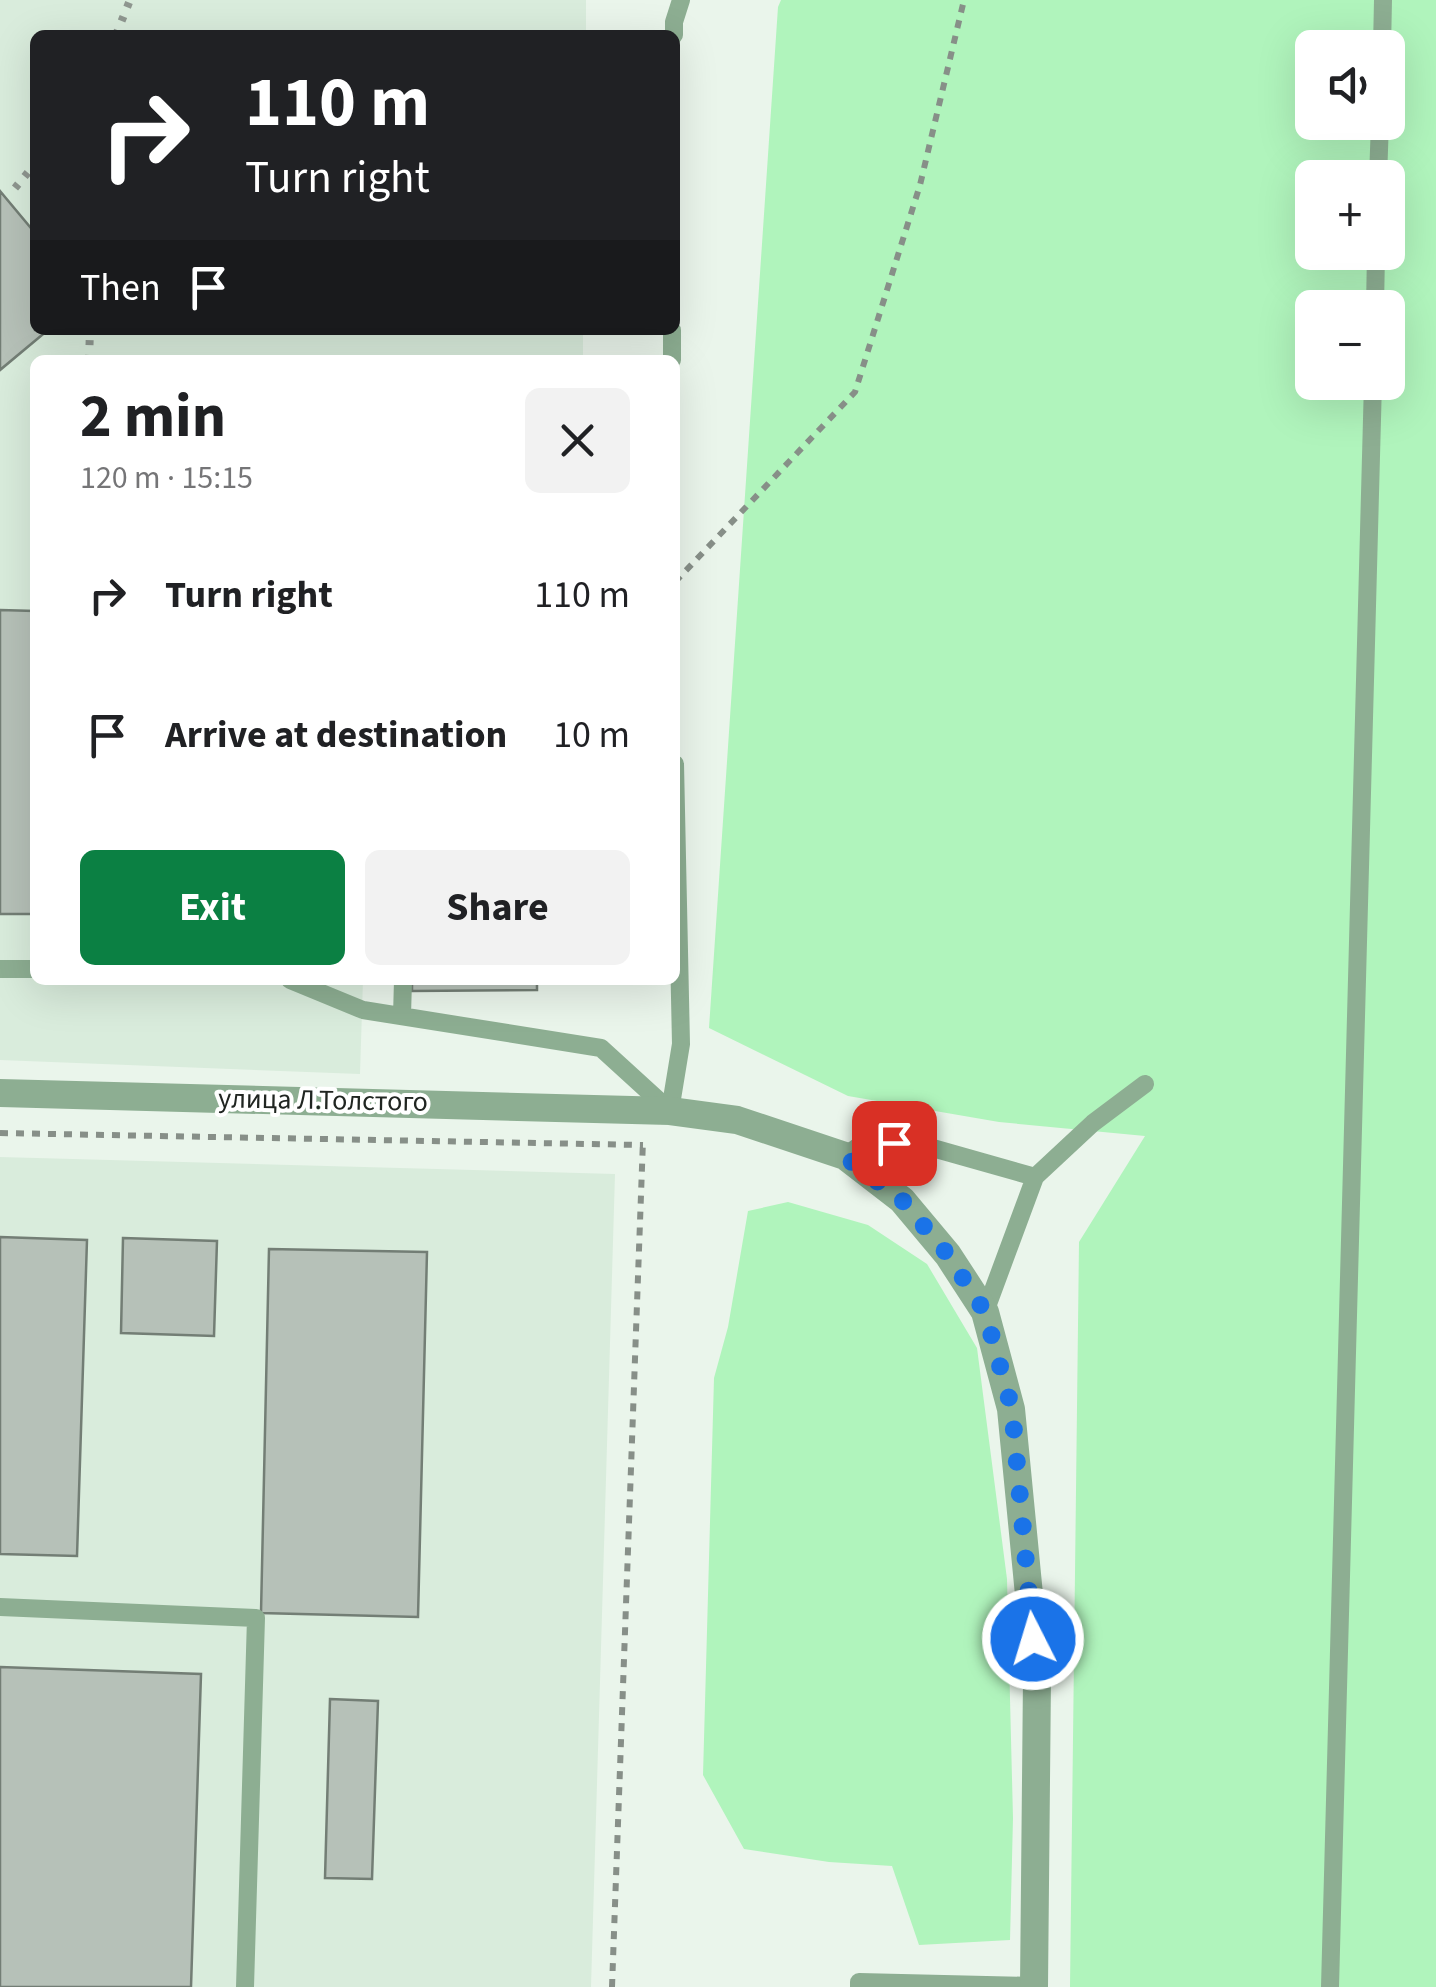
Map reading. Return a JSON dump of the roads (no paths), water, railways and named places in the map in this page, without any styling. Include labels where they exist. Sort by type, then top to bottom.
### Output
[{"type":"street","name":"улица Л.Толстого","points":[[0,1093],[657,1110],[737,1120],[844,1156],[902,1200],[948,1255],[985,1312],[1012,1409],[1036,1677],[1034,1986]]},
{"type":"lane","points":[[674,30],[681,0]]},
{"type":"lane","points":[[1382,30],[1383,0]]},
{"type":"lane","points":[[1330,1987],[1373,400]]},
{"type":"lane","points":[[0,969],[30,969]]},
{"type":"lane","points":[[302,985],[363,1010],[601,1048],[657,1110],[681,1044],[680,985]]},
{"type":"lane","points":[[402,1016],[403,985]]},
{"type":"lane","points":[[985,1312],[1036,1177],[1093,1123],[1145,1084]]},
{"type":"lane","points":[[844,1156],[867,1140],[922,1145],[1036,1177]]},
{"type":"lane","points":[[0,1606],[256,1618],[245,1987]]},
{"type":"lane","points":[[859,1987],[859,1982],[1034,1986]]},
{"type":"railway","points":[[118,30],[130,0]]},
{"type":"railway","points":[[15,188],[30,170]]},
{"type":"railway","points":[[89,355],[90,335]]}]
